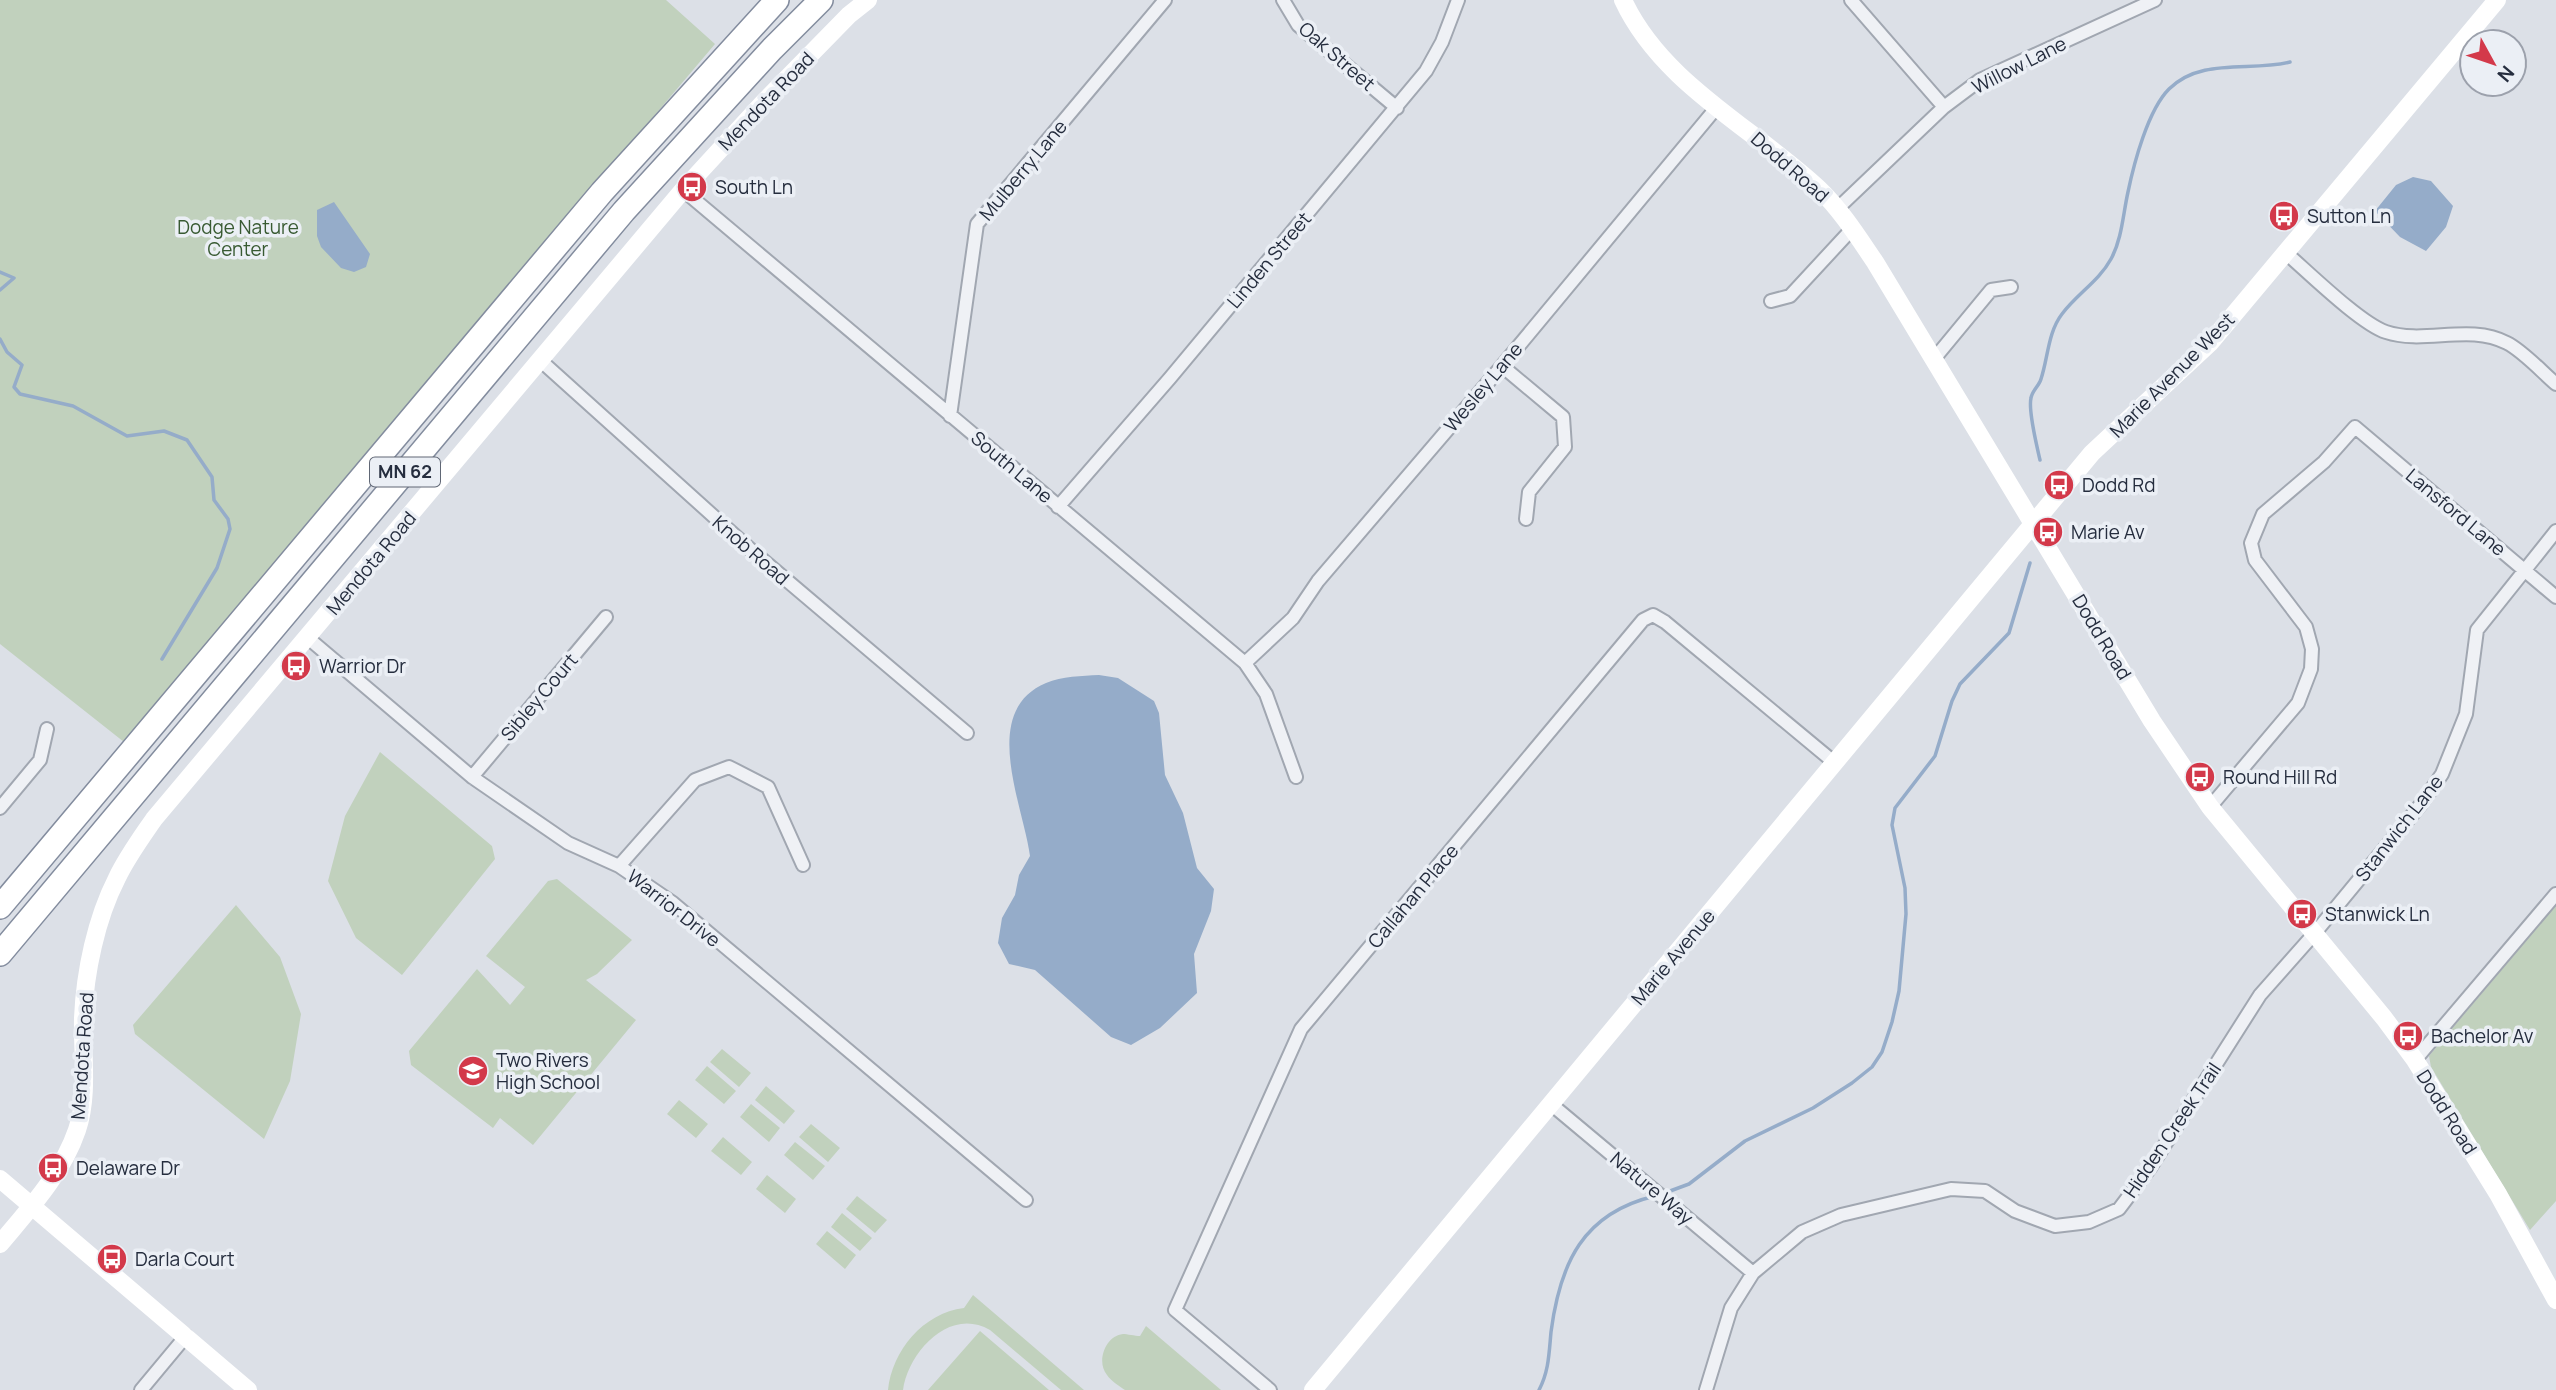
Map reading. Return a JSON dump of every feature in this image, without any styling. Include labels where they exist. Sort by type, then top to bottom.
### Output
[{"type":"highway","name":"MN 62","points":[[0,907],[602,192],[777,0]]},
{"type":"highway","name":"MN 62","points":[[0,954],[597,243],[772,49],[821,0]]},
{"type":"highway","points":[[667,164],[727,81],[759,48],[763,37],[761,28],[756,23]]},
{"type":"street","name":"Mendota Road","points":[[0,1244],[61,1167],[78,1128],[83,1097],[83,1014],[90,965],[101,918],[117,878],[154,819],[683,190],[769,96],[849,15],[868,0]]},
{"type":"street","name":"Mulberry Lane","points":[[950,416],[977,224],[1164,0]]},
{"type":"street","name":"Oak Street","points":[[1283,0],[1298,24],[1397,108]]},
{"type":"street","name":"Linden Street","points":[[1058,506],[1170,378],[1397,108],[1426,71],[1442,42],[1458,0]]},
{"type":"street","name":"Dodd Road","points":[[1623,0],[1630,16],[1668,65],[1800,173],[1837,209],[1852,229],[1875,262],[2152,722],[2210,807],[2384,1018],[2414,1060],[2498,1194],[2556,1300]]},
{"type":"street","points":[[1851,0],[1944,107]]},
{"type":"street","name":"Willow Lane","points":[[1837,209],[1944,107],[1980,80],[2155,0]]},
{"type":"street","name":"Marie Avenue West","points":[[2033,524],[2092,453],[2210,343],[2497,0]]},
{"type":"street","name":"Wesley Lane","points":[[1245,663],[1293,618],[1318,581],[1502,366],[1717,107]]},
{"type":"street","name":"South Lane","points":[[683,190],[1245,663],[1266,694],[1296,777]]},
{"type":"street","points":[[1771,301],[1790,296],[1852,229]]},
{"type":"street","points":[[2286,253],[2366,321],[2384,332],[2411,337],[2477,333],[2507,343],[2556,384]]},
{"type":"street","points":[[1934,359],[1991,290],[2011,286]]},
{"type":"street","name":"Knob Road","points":[[540,360],[751,551],[967,733]]},
{"type":"street","points":[[1502,366],[1563,417],[1565,447],[1529,492],[1525,519]]},
{"type":"street","name":"Lansford Lane","points":[[2210,807],[2298,703],[2311,669],[2312,649],[2306,627],[2255,560],[2251,543],[2263,514],[2324,462],[2355,426],[2556,597]]},
{"type":"street","name":"Marie Avenue","points":[[1312,1390],[2033,524]]},
{"type":"street","name":"Stanwich Lane","points":[[2314,934],[2422,803],[2442,774],[2466,714],[2477,630],[2556,531]]},
{"type":"street","name":"Callahan Place","points":[[1270,1390],[1175,1310],[1301,1030],[1643,621],[1653,615],[1665,622],[1835,763]]},
{"type":"street","name":"Sibley Court","points":[[472,777],[606,617]]},
{"type":"street","name":"Warrior Drive","points":[[308,638],[472,777],[568,843],[619,866],[673,904],[1026,1200]]},
{"type":"street","points":[[0,808],[40,760],[47,729]]},
{"type":"street","points":[[619,866],[695,780],[729,767],[768,787],[803,865]]},
{"type":"street","points":[[2414,1060],[2556,894]]},
{"type":"street","name":"Hidden Creek Trail","points":[[1706,1390],[1731,1308],[1753,1273],[1770,1256],[1802,1232],[1841,1215],[1951,1189],[1985,1191],[2015,1211],[2055,1226],[2089,1222],[2119,1209],[2150,1168],[2260,995],[2314,934]]},
{"type":"street","name":"Nature Way","points":[[1551,1104],[1753,1273]]},
{"type":"street","points":[[0,1179],[248,1390]]},
{"type":"street","points":[[141,1390],[186,1336]]},
{"type":"green space","name":"Dodge Nature Center","points":[[0,0],[666,0],[715,44],[124,742],[0,644]]},
{"type":"green space","points":[[380,752],[492,846],[495,859],[402,975],[356,938],[328,881],[345,816]]},
{"type":"green space","points":[[557,879],[632,940],[597,974],[586,980],[636,1020],[533,1145],[500,1118],[493,1128],[411,1065],[409,1051],[477,969],[510,1005],[525,987],[486,956],[548,881]]},
{"type":"green space","points":[[236,905],[280,957],[301,1014],[290,1081],[264,1139],[135,1034],[133,1025]]},
{"type":"green space","points":[[2556,905],[2556,1201],[2530,1230],[2431,1067],[2429,1056]]},
{"type":"green space","points":[[722,1049],[751,1073],[739,1087],[710,1062]]},
{"type":"green space","points":[[707,1066],[736,1091],[724,1104],[695,1080]]},
{"type":"green space","points":[[766,1086],[795,1111],[784,1124],[755,1100]]},
{"type":"green space","points":[[679,1100],[708,1124],[696,1138],[667,1114]]},
{"type":"green space","points":[[751,1104],[780,1128],[769,1142],[740,1117]]},
{"type":"green space","points":[[811,1124],[840,1148],[828,1162],[799,1137]]},
{"type":"green space","points":[[723,1137],[752,1162],[741,1175],[711,1151]]},
{"type":"green space","points":[[795,1142],[825,1166],[813,1180],[784,1155]]},
{"type":"green space","points":[[767,1175],[796,1199],[785,1213],[756,1189]]},
{"type":"green space","points":[[857,1196],[887,1220],[875,1233],[846,1209]]},
{"type":"green space","points":[[842,1213],[872,1238],[860,1251],[831,1227]]},
{"type":"green space","points":[[827,1231],[856,1255],[845,1269],[816,1244]]},
{"type":"green space","points":[[973,1295],[1084,1390],[1061,1390],[990,1330],[975,1324],[960,1324],[933,1337],[922,1348],[906,1376],[903,1390],[888,1390],[896,1361],[912,1336],[935,1317],[964,1308]]},
{"type":"green space","points":[[1146,1326],[1221,1390],[1125,1390],[1113,1381],[1102,1363],[1107,1344],[1111,1339],[1123,1334],[1140,1336]]},
{"type":"green space","points":[[980,1331],[1049,1390],[928,1390]]},
{"type":"water","points":[[2413,177],[2431,181],[2453,206],[2446,227],[2426,251],[2400,237],[2375,211],[2396,185]]},
{"type":"water","points":[[334,202],[370,254],[366,267],[354,272],[341,268],[321,247],[317,236],[317,210]]},
{"type":"water","points":[[1099,675],[1118,678],[1154,701],[1159,713],[1165,775],[1183,813],[1197,868],[1214,889],[1211,911],[1194,954],[1197,993],[1160,1028],[1131,1045],[1111,1037],[1035,970],[1009,964],[998,943],[1002,918],[1015,895],[1019,875],[1030,856],[1010,760],[1010,736],[1014,715],[1026,696],[1046,683],[1065,678]]},
{"type":"waterway","points":[[2040,460],[2030,404],[2041,379],[2051,337],[2062,314],[2100,274],[2115,251],[2138,152],[2148,123],[2161,98],[2182,79],[2196,73],[2227,67],[2290,62]]},
{"type":"waterway","points":[[0,272],[14,278],[0,290]]},
{"type":"waterway","points":[[0,339],[7,352],[22,365],[14,387],[20,394],[73,406],[127,436],[164,431],[187,440],[212,477],[214,500],[228,519],[230,529],[217,568],[162,659]]},
{"type":"waterway","points":[[1662,1194],[1689,1184],[1745,1141],[1813,1108],[1852,1083],[1872,1067],[1882,1052],[1899,991],[1906,914],[1905,888],[1892,825],[1895,808],[1935,756],[1960,684],[2009,633],[2030,563]]},
{"type":"waterway","points":[[1539,1390],[1547,1369],[1555,1307],[1561,1284],[1579,1244],[1593,1228],[1610,1215],[1630,1204],[1655,1196]]},
{"type":"place","name":"South Ln","points":[[692,187]]},
{"type":"place","name":"Sutton Ln","points":[[2284,216]]},
{"type":"place","name":"Dodd Rd","points":[[2059,485]]},
{"type":"place","name":"Marie Av","points":[[2048,532]]},
{"type":"place","name":"Warrior Dr","points":[[296,666]]},
{"type":"place","name":"Round Hill Rd","points":[[2200,777]]},
{"type":"place","name":"Stanwick Ln","points":[[2302,914]]},
{"type":"place","name":"Bachelor Av","points":[[2408,1036]]},
{"type":"place","name":"Two Rivers High School","points":[[473,1071]]},
{"type":"place","name":"Delaware Dr","points":[[53,1168]]},
{"type":"place","name":"Darla Court","points":[[112,1259]]}]
